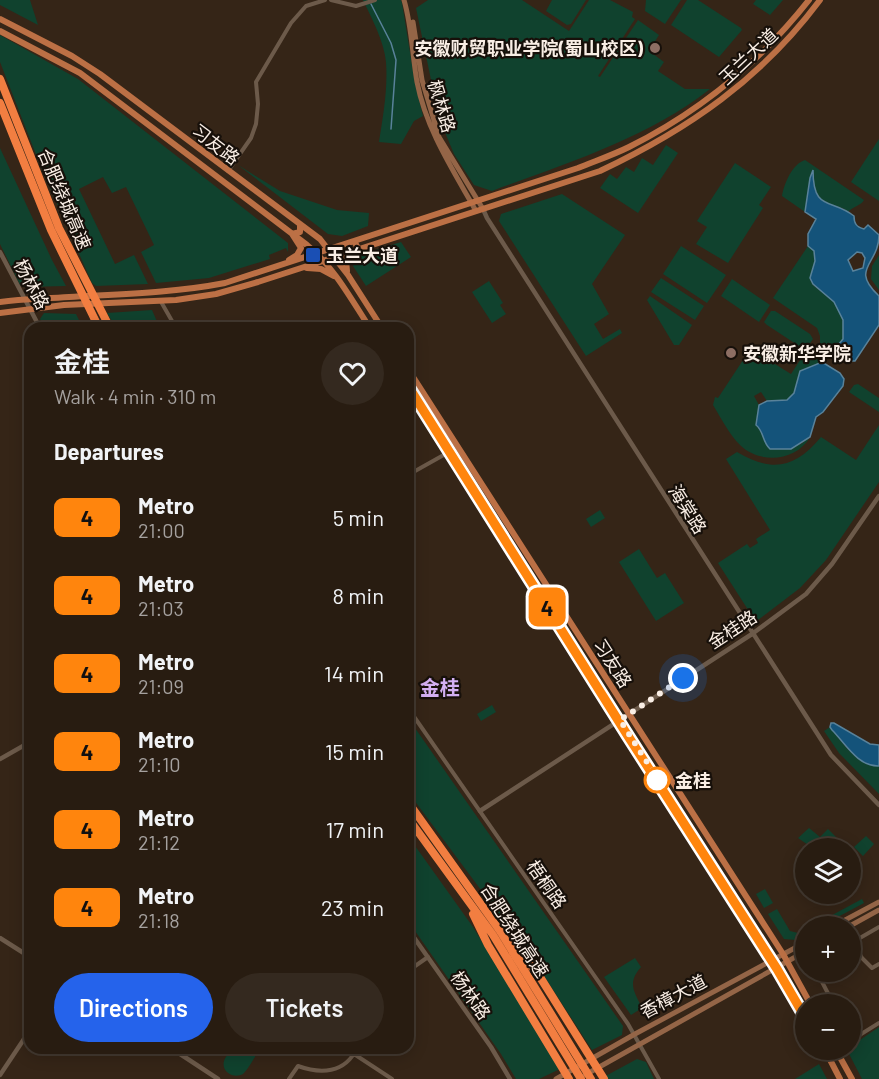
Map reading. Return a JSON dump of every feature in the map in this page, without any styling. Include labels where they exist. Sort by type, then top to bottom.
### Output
[{"type":"highway","name":"合肥绕城高速","points":[[0,79],[59,228],[107,322]]},
{"type":"highway","name":"合肥绕城高速","points":[[0,103],[51,230],[96,322]]},
{"type":"highway","name":"合肥绕城高速","points":[[414,810],[500,931],[571,1053],[579,1079]]},
{"type":"highway","name":"合肥绕城高速","points":[[414,826],[493,935],[571,1053],[591,1079]]},
{"type":"highway","points":[[473,892],[540,977],[604,1079]]},
{"type":"highway","points":[[465,897],[488,945],[569,1079]]},
{"type":"main road","name":"枫林路","points":[[406,0],[414,25],[422,80],[439,137],[479,210]]},
{"type":"main road","name":"玉兰大道","points":[[0,313],[63,301],[111,295],[189,290],[225,283],[578,168],[619,151],[697,108],[766,50],[809,0]]},
{"type":"main road","name":"玉兰大道","points":[[0,302],[22,298],[112,302],[216,294],[600,171],[640,152],[699,117],[734,91],[770,60],[820,0]]},
{"type":"main road","name":"习友路","points":[[0,19],[72,56],[100,74],[320,239],[348,275],[378,322]]},
{"type":"main road","name":"习友路","points":[[0,31],[80,73],[316,253],[338,279],[366,322]]},
{"type":"main road","points":[[281,265],[297,255],[301,248],[292,234],[300,232],[300,224]]},
{"type":"main road","points":[[320,239],[346,244]]},
{"type":"main road","points":[[348,275],[346,260],[358,250],[354,241]]},
{"type":"main road","points":[[290,262],[292,271]]},
{"type":"main road","points":[[303,268],[321,269],[338,279]]},
{"type":"main road","name":"习友路","points":[[414,378],[783,954],[805,994]]},
{"type":"main road","name":"习友路","points":[[414,398],[774,959],[795,996]]},
{"type":"main road","points":[[853,916],[879,902]]},
{"type":"main road","points":[[861,920],[879,910]]},
{"type":"main road","name":"香樟大道","points":[[556,1079],[795,948]]},
{"type":"main road","name":"香樟大道","points":[[579,1079],[795,957]]},
{"type":"main road","points":[[830,1060],[840,1079]]},
{"type":"main road","points":[[842,1060],[852,1079]]},
{"type":"street","points":[[228,171],[251,138],[256,124],[258,104],[256,82],[291,23],[306,6],[325,0]]},
{"type":"street","points":[[331,0],[356,6],[375,0]]},
{"type":"street","name":"海棠路","points":[[479,210],[487,218],[831,755],[879,805]]},
{"type":"street","name":"杨林路","points":[[0,252],[37,322]]},
{"type":"street","points":[[160,300],[173,322]]},
{"type":"street","points":[[414,472],[448,452]]},
{"type":"street","name":"金桂路","points":[[480,811],[752,634],[806,594],[832,564],[879,496]]},
{"type":"street","name":"梧桐路","points":[[414,717],[635,1034],[659,1079]]},
{"type":"street","points":[[0,759],[24,745]]},
{"type":"street","points":[[861,937],[879,927]]},
{"type":"street","name":"杨林路","points":[[414,937],[491,1047],[510,1079]]},
{"type":"street","points":[[0,938],[24,953]]},
{"type":"street","points":[[861,956],[872,968],[879,964]]},
{"type":"street","points":[[414,967],[428,957]]},
{"type":"street","points":[[861,1033],[879,1023]]},
{"type":"street","points":[[0,1076],[24,1039]]},
{"type":"street","points":[[180,1054],[218,1079]]},
{"type":"street","points":[[290,1079],[298,1066],[314,1072],[329,1071],[337,1069],[354,1054],[392,1079]]},
{"type":"green space","points":[[0,0],[30,0],[38,25],[0,5]]},
{"type":"green space","points":[[363,0],[401,0],[402,3],[415,83],[423,116],[414,121],[401,144],[379,142],[386,92],[386,62],[380,38]]},
{"type":"green space","points":[[428,0],[522,0],[569,31],[589,0],[610,0],[633,12],[632,17],[635,19],[598,76],[600,77],[638,20],[659,35],[649,51],[664,62],[658,71],[685,89],[710,89],[685,107],[633,136],[577,160],[492,191],[474,185],[454,154],[439,118],[416,8]]},
{"type":"green space","points":[[552,0],[586,0],[571,24],[567,25],[546,11]]},
{"type":"green space","points":[[646,0],[681,0],[665,24],[645,11]]},
{"type":"green space","points":[[687,0],[698,0],[741,28],[742,30],[719,57],[671,25]]},
{"type":"green space","points":[[756,0],[783,0],[770,15],[753,4]]},
{"type":"green space","points":[[0,35],[78,79],[288,243],[288,252],[286,248],[269,255],[270,259],[209,278],[156,283],[141,252],[154,245],[126,187],[112,193],[103,177],[79,189],[115,264],[134,255],[148,284],[96,286],[92,283],[42,170],[0,62]]},
{"type":"green space","points":[[879,139],[879,201],[851,182]]},
{"type":"green space","points":[[666,145],[678,153],[638,213],[600,188],[610,174],[617,179],[626,167],[634,172],[642,158],[653,165]]},
{"type":"green space","points":[[0,148],[66,286],[25,287],[20,285],[0,244]]},
{"type":"green space","points":[[805,160],[864,200],[863,202],[848,212],[824,202],[815,189],[813,172],[805,212],[782,196],[793,170]]},
{"type":"green space","points":[[735,163],[771,187],[759,205],[763,208],[728,263],[696,244],[707,227],[697,221]]},
{"type":"green space","points":[[238,165],[280,191],[337,210],[369,213],[368,226],[342,236],[328,234]]},
{"type":"green space","points":[[562,194],[625,235],[592,284],[609,314],[594,324],[603,339],[620,329],[622,333],[586,356],[499,221],[501,214]]},
{"type":"green space","points":[[401,242],[411,257],[366,286],[353,266],[356,256]]},
{"type":"green space","points":[[681,246],[726,275],[707,303],[663,274]]},
{"type":"green space","points":[[808,246],[814,251],[815,261],[810,279],[813,285],[834,302],[843,320],[843,339],[833,351],[820,343],[817,328],[773,298]]},
{"type":"green space","points":[[879,255],[879,290],[871,279],[872,266]]},
{"type":"green space","points":[[661,278],[704,306],[695,320],[651,292]]},
{"type":"green space","points":[[732,279],[770,305],[759,322],[721,296]]},
{"type":"green space","points":[[489,281],[503,303],[500,305],[506,314],[492,323],[472,292]]},
{"type":"green space","points":[[650,296],[692,325],[679,345],[674,345],[647,300]]},
{"type":"green space","points":[[152,310],[157,322],[112,322],[107,313]]},
{"type":"green space","points":[[771,311],[775,311],[810,334],[813,339],[806,349],[764,322]]},
{"type":"green space","points":[[44,313],[76,314],[80,322],[42,322],[40,319]]},
{"type":"green space","points":[[751,349],[791,374],[804,354],[811,354],[822,362],[800,372],[794,393],[787,400],[767,401],[761,392],[754,396],[759,405],[757,425],[801,444],[810,437],[804,445],[787,456],[767,457],[748,451],[732,436],[713,405],[715,397],[718,398],[747,354],[745,352]]},
{"type":"green space","points":[[858,384],[879,398],[879,412],[849,392],[854,385]]},
{"type":"green space","points":[[879,425],[879,482],[826,560],[800,588],[758,620],[754,619],[718,563],[747,544],[750,548],[758,543],[756,539],[770,530],[726,459],[737,452],[762,463],[783,464],[802,455],[821,437],[856,460]]},
{"type":"green space","points":[[600,510],[605,518],[591,527],[586,519]]},
{"type":"green space","points":[[639,549],[657,578],[665,573],[684,603],[656,621],[619,562]]},
{"type":"green space","points":[[492,705],[496,712],[481,721],[477,714]]},
{"type":"green space","points":[[414,727],[623,1026],[622,1035],[592,1050],[539,968],[414,800]]},
{"type":"green space","points":[[830,727],[857,758],[879,766],[879,794],[839,753],[824,731]]},
{"type":"green space","points":[[809,828],[820,837],[828,829],[837,838],[798,838]]},
{"type":"green space","points":[[866,836],[874,844],[863,856],[861,854],[861,841]]},
{"type":"green space","points":[[414,844],[473,927],[560,1069],[539,1079],[516,1079],[414,930]]},
{"type":"green space","points":[[765,889],[773,903],[764,908],[756,894]]},
{"type":"green space","points":[[861,900],[864,903],[840,916],[830,916],[853,904],[861,904]]},
{"type":"green space","points":[[777,909],[790,931],[795,932],[795,940],[784,939],[768,914]]},
{"type":"green space","points":[[635,958],[641,967],[634,978],[633,987],[642,1008],[631,1015],[604,977]]},
{"type":"green space","points":[[879,1027],[879,1079],[862,1079],[852,1060],[861,1060],[861,1039]]},
{"type":"green space","points":[[228,1054],[257,1054],[243,1074],[236,1076],[229,1074],[224,1068],[225,1058]]},
{"type":"green space","points":[[637,1059],[646,1062],[654,1079],[600,1079]]},
{"type":"green space","points":[[819,1064],[827,1079],[795,1079]]},
{"type":"water","points":[[813,170],[816,192],[820,198],[854,216],[857,226],[864,229],[868,225],[879,235],[878,245],[866,272],[866,279],[879,296],[879,325],[855,361],[849,361],[833,351],[843,339],[843,320],[834,302],[813,284],[810,278],[815,261],[814,251],[808,246],[808,234],[816,219],[805,212]],"holes":[[[857,252],[862,253],[865,258],[863,268],[853,271],[848,260]]]},
{"type":"water","points":[[822,362],[840,373],[844,379],[843,386],[823,412],[816,417],[810,437],[791,449],[770,449],[756,425],[759,405],[767,401],[787,400],[794,393],[800,371]]},
{"type":"water","points":[[831,723],[870,744],[879,745],[879,766],[865,763],[858,758],[832,730]]},
{"type":"waterway","points":[[371,4],[391,43],[396,60],[391,129]]},
{"type":"metro line","name":"4","points":[[414,396],[795,1000]]},
{"type":"place","name":"安徽财贸职业学院(蜀山校区)","points":[[655,48]]},
{"type":"place","name":"玉兰大道","points":[[313,255]]},
{"type":"place","name":"安徽新华学院","points":[[731,353]]},
{"type":"place","name":"金桂","points":[[657,780]]},
{"type":"district","name":"金桂","points":[[440,687]]},
{"type":"route","points":[[657,780],[661,784],[620,720],[683,678]]}]
